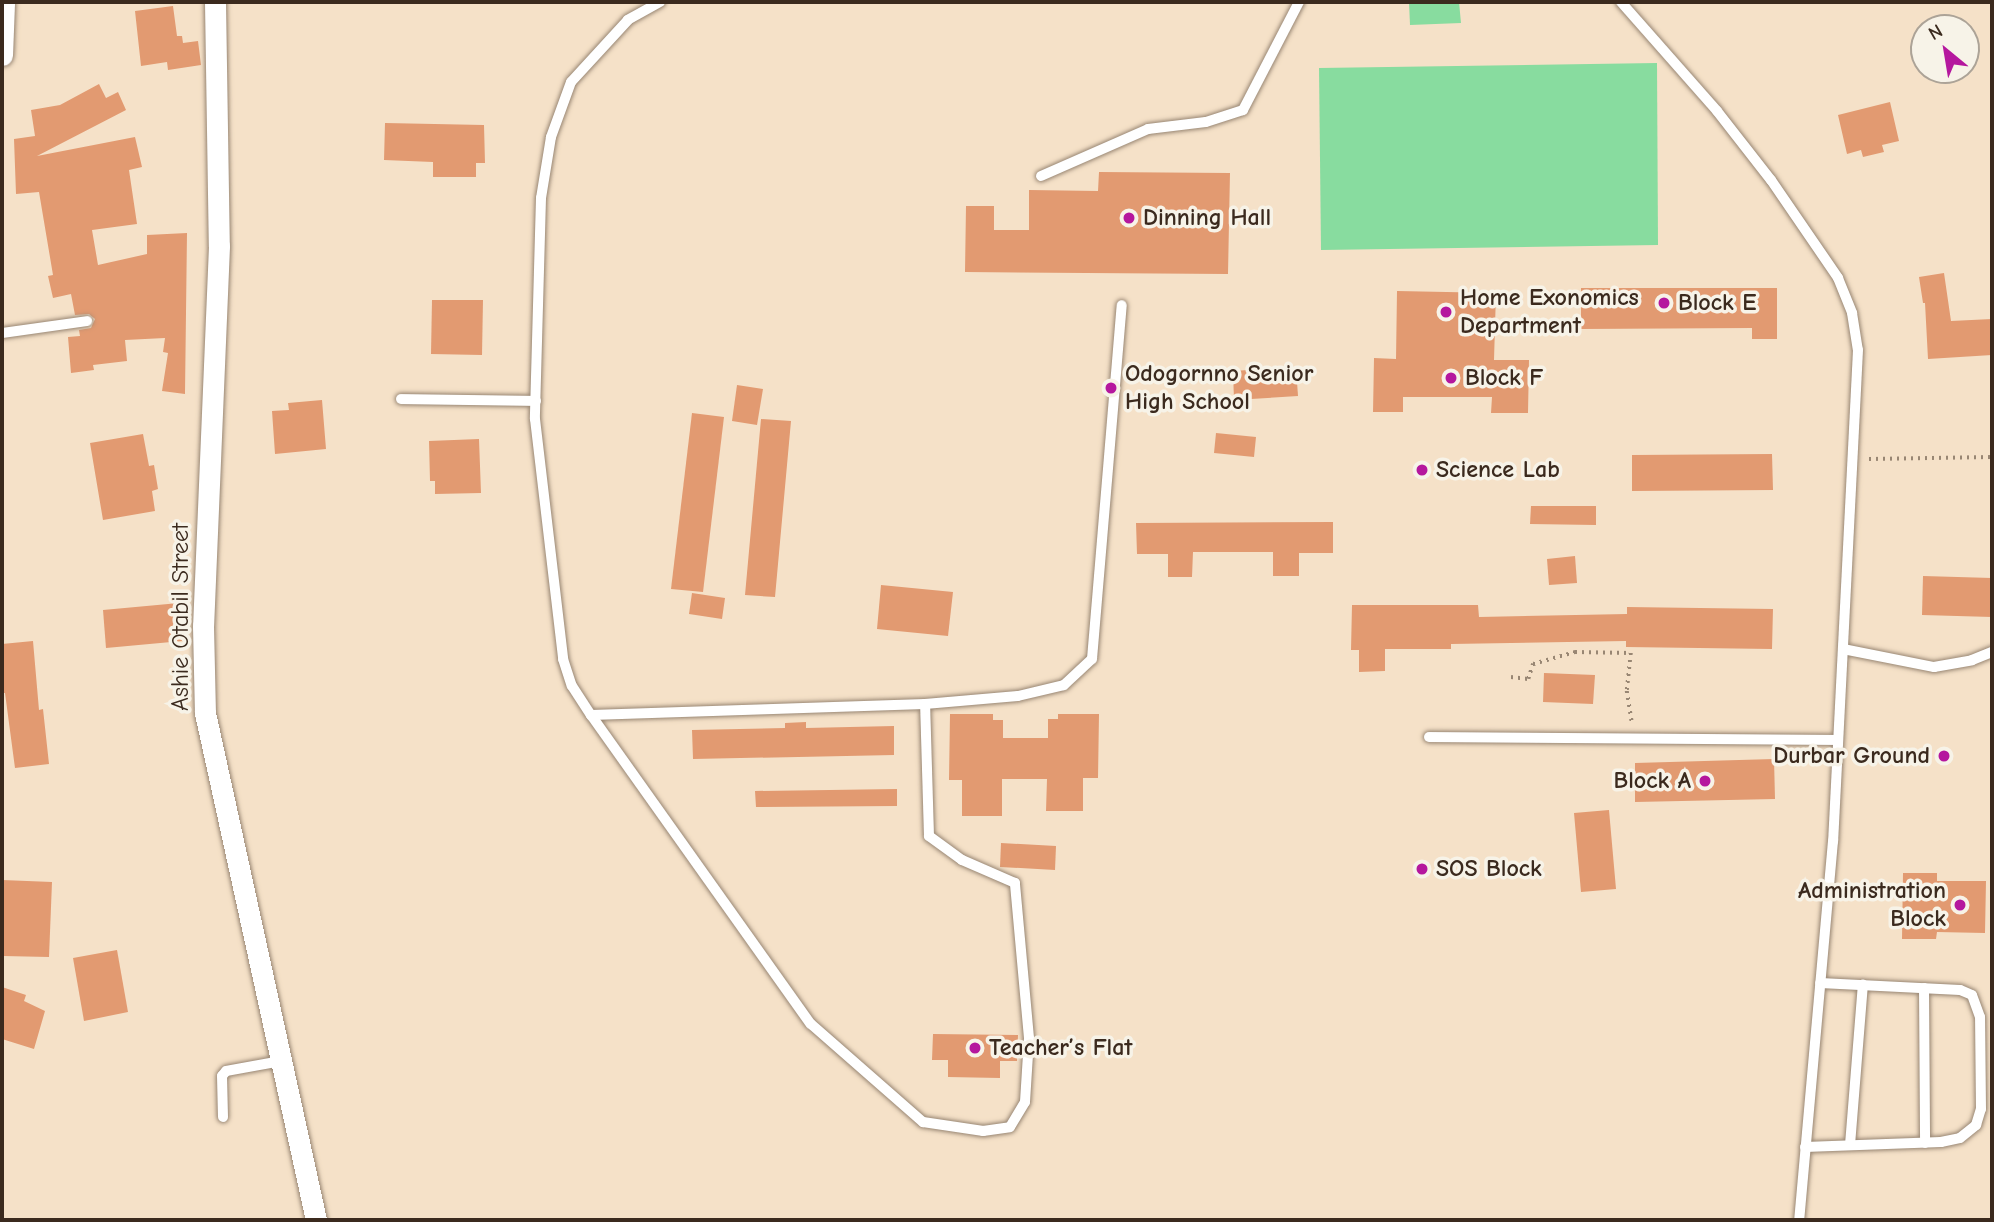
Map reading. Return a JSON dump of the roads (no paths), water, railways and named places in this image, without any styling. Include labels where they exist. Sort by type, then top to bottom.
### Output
[{"type":"street","points":[[2,54],[4,2]]},
{"type":"street","name":"Ashie Otabil Street","points":[[215,2],[219,246],[203,626],[205,713],[316,1220]]},
{"type":"lane","points":[[660,2],[628,20],[571,82],[551,137],[541,198],[536,401],[563,659],[572,686],[591,715],[811,1024],[923,1122],[983,1131],[1010,1127],[1025,1102],[1029,1038],[1015,883],[962,860],[929,836],[925,704]]},
{"type":"lane","points":[[1041,176],[1148,129],[1206,122],[1243,110],[1299,2]]},
{"type":"lane","points":[[1621,2],[1717,111],[1771,180],[1838,278],[1852,313],[1858,350],[1838,740],[1799,1220]]},
{"type":"lane","points":[[591,715],[925,704],[1018,696],[1063,685],[1092,659],[1122,305]]},
{"type":"lane","points":[[2,333],[87,321]]},
{"type":"lane","points":[[401,399],[536,401]]},
{"type":"lane","points":[[1843,649],[1934,667],[1972,660],[1992,652]]},
{"type":"lane","points":[[1429,737],[1838,740]]},
{"type":"lane","points":[[1805,1147],[1925,1143],[1960,1138],[1976,1125],[1980,1109],[1980,1017],[1972,995],[1960,990],[1820,983]]},
{"type":"lane","points":[[1850,1145],[1863,985]]},
{"type":"lane","points":[[1924,988],[1925,1143]]},
{"type":"lane","points":[[1980,1055],[1992,1054]]},
{"type":"lane","points":[[223,1117],[222,1076],[226,1071],[281,1060]]},
{"type":"place","name":"Dinning Hall","points":[[1129,218]]},
{"type":"place","name":"Block E","points":[[1664,303]]},
{"type":"place","name":"Home Exonomics Department","points":[[1446,312]]},
{"type":"place","name":"Block F","points":[[1451,378]]},
{"type":"place","name":"Odogornno Senior High School","points":[[1111,388]]},
{"type":"place","name":"Science Lab","points":[[1422,470]]},
{"type":"place","name":"Durbar Ground","points":[[1944,756]]},
{"type":"place","name":"Block A","points":[[1705,781]]},
{"type":"place","name":"SOS Block","points":[[1422,869]]},
{"type":"place","name":"Administration Block","points":[[1960,905]]},
{"type":"place","name":"Teacher’s Flat","points":[[975,1048]]}]
